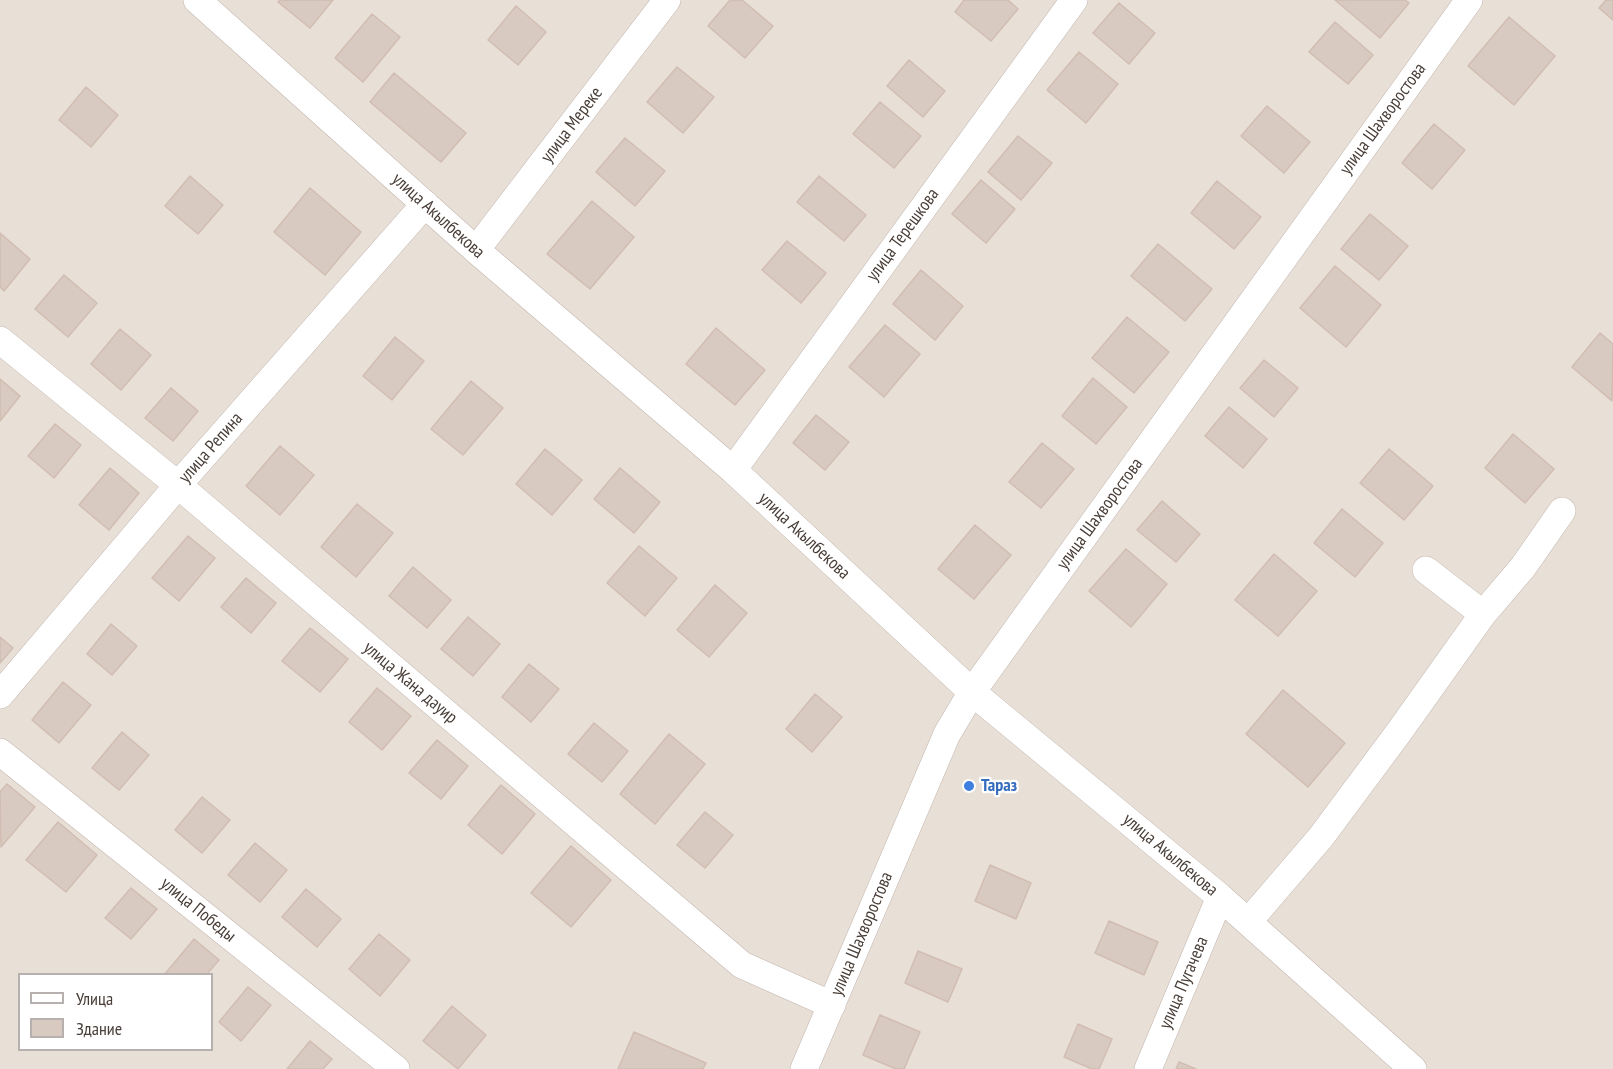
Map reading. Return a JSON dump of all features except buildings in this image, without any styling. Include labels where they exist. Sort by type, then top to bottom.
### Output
[{"type":"street","name":"улица Акылбекова","points":[[197,0],[476,250],[733,470],[972,692],[1220,897],[1413,1069]]},
{"type":"street","name":"улица Мереке","points":[[476,250],[667,0]]},
{"type":"street","name":"улица Терешкова","points":[[733,470],[1074,0]]},
{"type":"street","name":"улица Шахворостова","points":[[804,1069],[947,734],[972,692],[1469,0]]},
{"type":"street","name":"улица Репина","points":[[0,695],[178,485],[425,204]]},
{"type":"street","name":"улица Жана дауир","points":[[0,340],[178,485],[742,965],[832,1005]]},
{"type":"street","points":[[1248,922],[1320,837],[1399,732],[1483,614],[1523,567],[1562,511]]},
{"type":"street","points":[[1426,570],[1483,614]]},
{"type":"street","name":"улица Победы","points":[[0,752],[396,1069]]},
{"type":"street","name":"улица Пугачева","points":[[1148,1069],[1220,897]]},
{"type":"shaded area","points":[[0,0],[1613,0],[1613,1069],[0,1069]]},
{"type":"place","name":"Тараз","points":[[969,786]]}]
